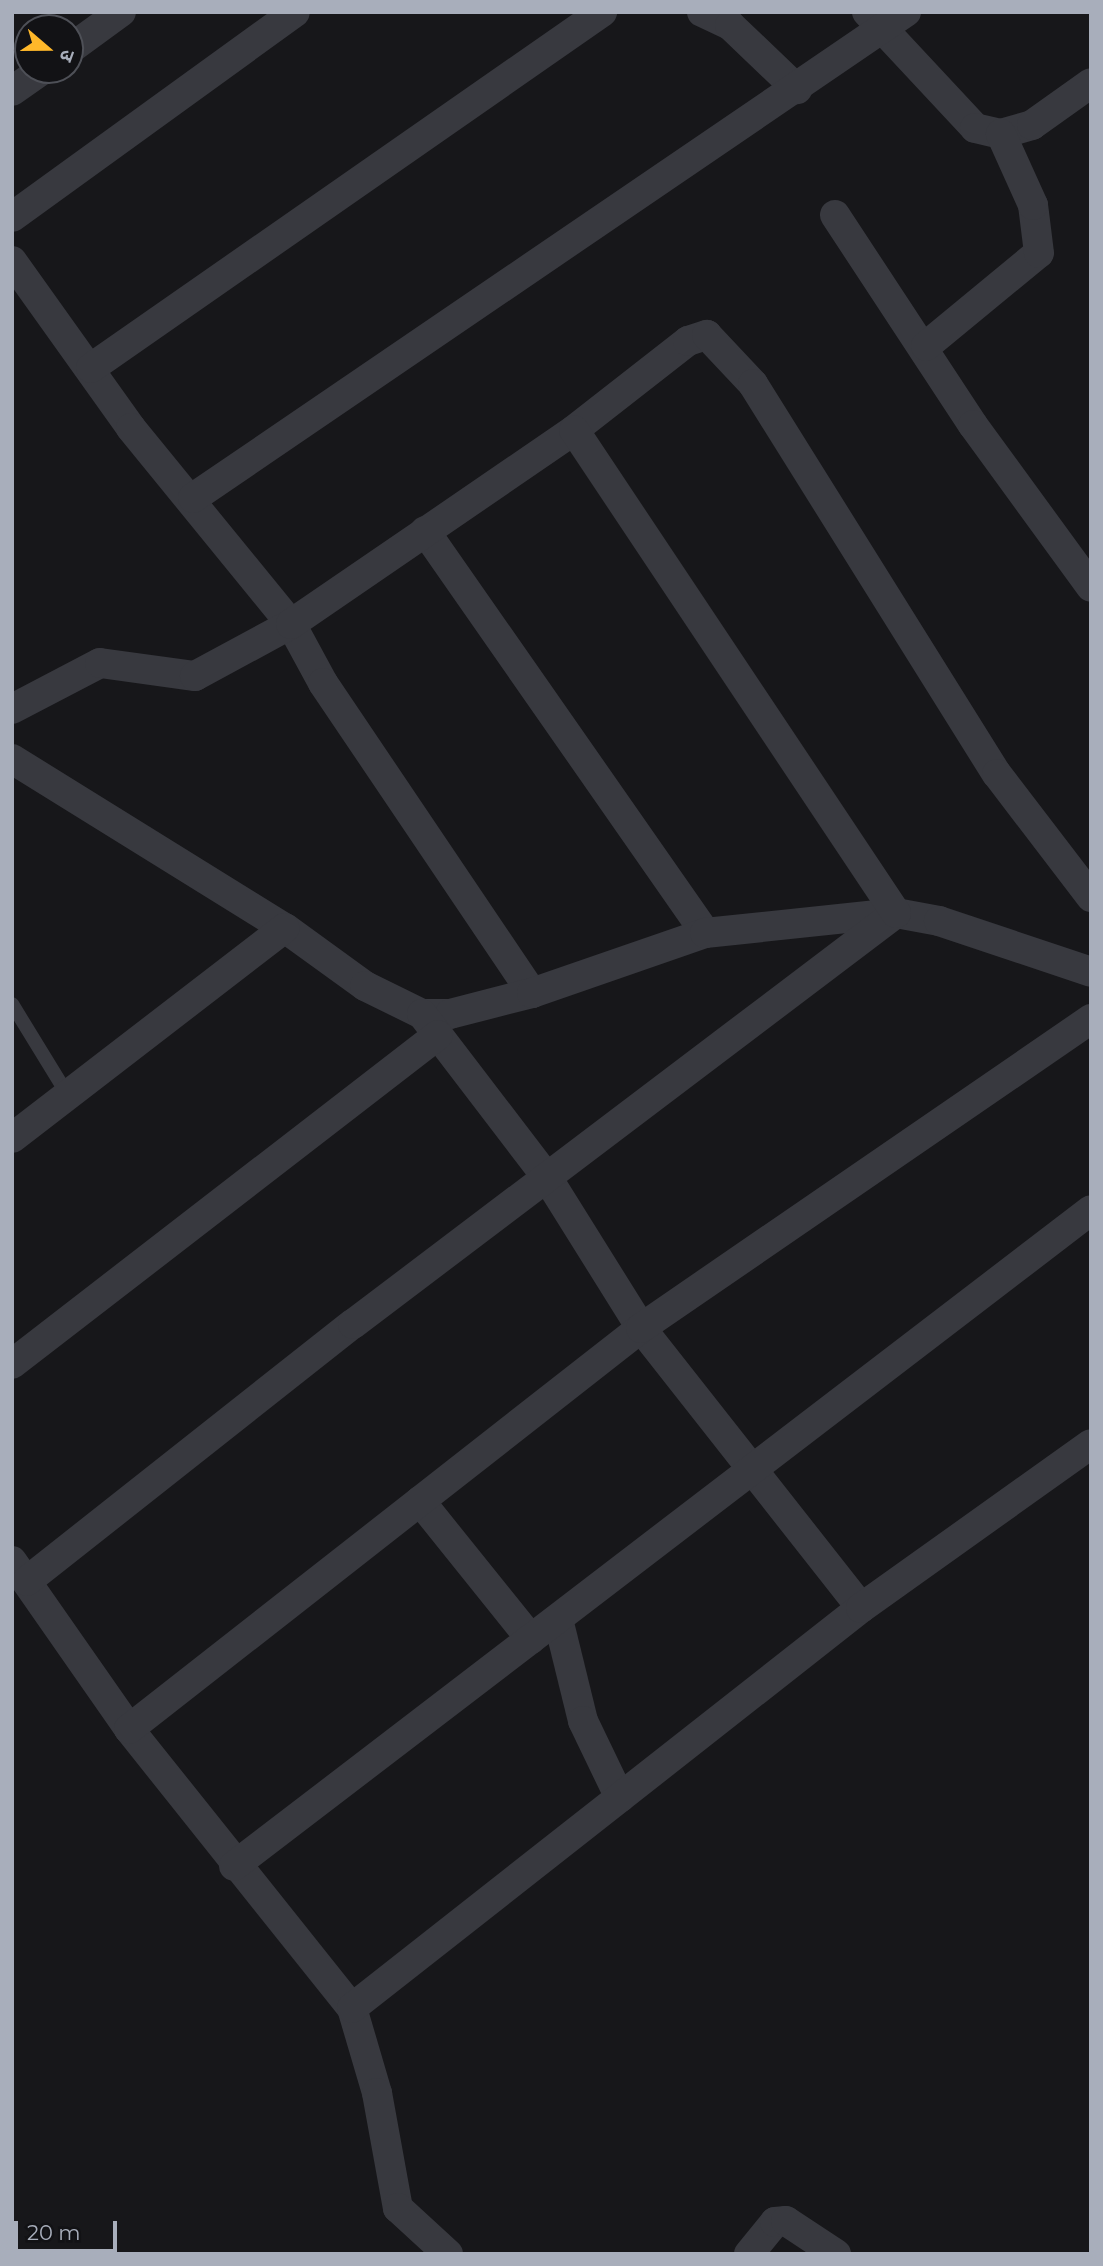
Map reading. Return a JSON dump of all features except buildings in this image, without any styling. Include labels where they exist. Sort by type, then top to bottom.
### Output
[{"type":"street","points":[[84,39],[121,12]]},
{"type":"street","points":[[12,217],[295,12]]},
{"type":"street","points":[[91,368],[602,12]]},
{"type":"street","points":[[702,12],[730,25],[797,89]]},
{"type":"street","points":[[194,498],[797,89],[885,18],[953,110],[975,128],[1001,134],[1032,125],[1091,83]]},
{"type":"street","points":[[926,346],[1039,253],[1033,205],[1001,134]]},
{"type":"street","points":[[835,215],[926,346],[973,425],[1091,587]]},
{"type":"street","points":[[12,261],[91,368],[131,428],[194,498],[291,624],[323,683],[532,993]]},
{"type":"street","points":[[12,709],[100,663],[195,676],[291,624],[574,430],[699,335],[714,339],[753,384],[997,774],[1091,897]]},
{"type":"street","points":[[574,430],[896,913]]},
{"type":"street","points":[[425,531],[705,933]]},
{"type":"street","points":[[12,759],[285,928],[365,986],[430,1025],[548,1179],[641,1328],[861,1608]]},
{"type":"street","points":[[448,2254],[398,2208],[377,2093],[352,2008],[234,1866],[129,1729],[19,1571],[548,1179],[896,913]]},
{"type":"street","points":[[12,1364],[430,1025],[450,1014],[532,993],[705,933],[896,913],[939,921],[1091,972]]},
{"type":"street","points":[[12,1138],[69,1097],[285,928]]},
{"type":"street","points":[[129,1729],[641,1328],[1091,1019]]},
{"type":"street","points":[[234,1866],[755,1471],[1091,1210]]},
{"type":"street","points":[[352,2008],[861,1608],[1091,1444]]},
{"type":"street","points":[[420,1501],[531,1639]]},
{"type":"street","points":[[558,1619],[583,1721],[620,1798]]},
{"type":"street","points":[[749,2254],[775,2222],[786,2221],[836,2254]]},
{"type":"lane","points":[[12,1004],[69,1097]]}]
